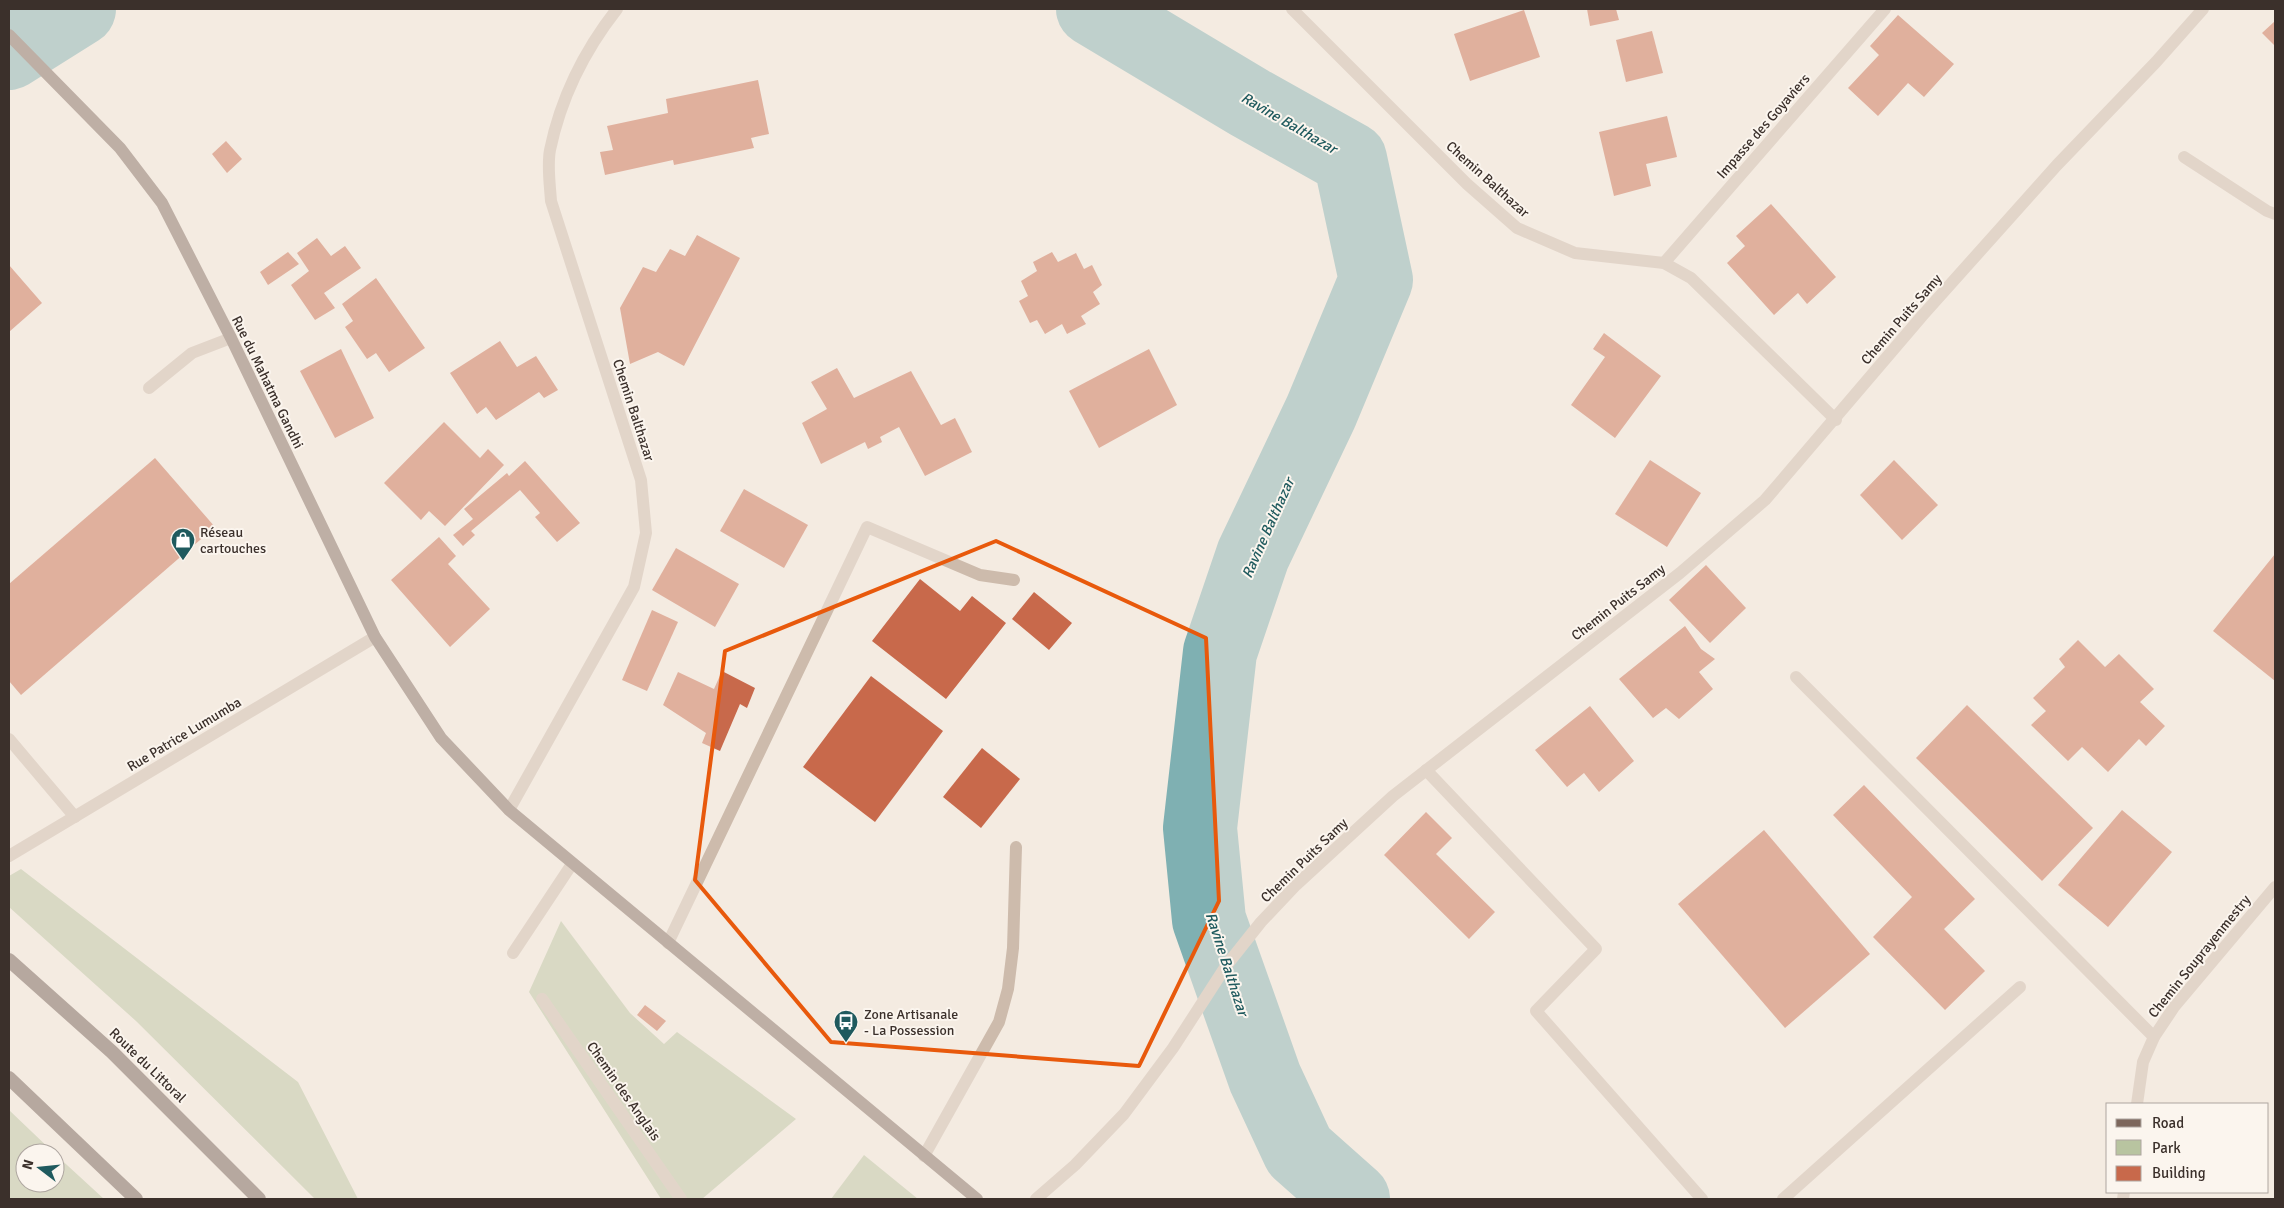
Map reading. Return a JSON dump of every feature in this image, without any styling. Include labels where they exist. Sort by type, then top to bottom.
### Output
[{"type":"highway","name":"Route du Littoral","points":[[9,960],[112,1052],[260,1199]]},
{"type":"highway","points":[[9,1078],[136,1199]]},
{"type":"main road","name":"Rue du Mahatma Gandhi","points":[[9,35],[120,148],[162,203],[231,338],[375,637],[441,738],[509,810],[977,1199]]},
{"type":"street","name":"Chemin Balthazar","points":[[509,810],[634,587],[646,532],[641,480],[550,200],[550,152],[568,90],[594,38],[617,9]]},
{"type":"street","name":"Chemin Balthazar","points":[[1292,9],[1467,184],[1517,228],[1575,253],[1664,263],[1691,278],[1836,420]]},
{"type":"street","name":"Impasse des Goyaviers","points":[[1664,263],[1885,9]]},
{"type":"street","name":"Chemin Puits Samy","points":[[1036,1199],[1075,1164],[1124,1114],[1173,1048],[1226,966],[1261,922],[1296,885],[1393,796],[1680,573],[1764,500],[1836,420],[1922,316],[2051,172],[2156,62],[2203,9]]},
{"type":"street","points":[[2184,157],[2267,211],[2275,214]]},
{"type":"street","points":[[149,388],[192,353],[231,338]]},
{"type":"street","points":[[668,942],[867,527],[980,575],[1014,580]]},
{"type":"street","name":"Rue Patrice Lumumba","points":[[9,856],[375,637]]},
{"type":"street","points":[[1796,676],[2154,1037]]},
{"type":"street","points":[[9,739],[75,817]]},
{"type":"street","points":[[1426,770],[1596,949],[1536,1011],[1702,1199]]},
{"type":"street","points":[[924,1156],[999,1022],[1008,989],[1013,948],[1016,847]]},
{"type":"street","points":[[513,953],[572,864]]},
{"type":"street","name":"Chemin Souprayenmestry","points":[[2137,1103],[2143,1062],[2154,1037],[2174,1006],[2275,887]]},
{"type":"street","points":[[1783,1199],[2020,987]]},
{"type":"street","name":"Chemin des Anglais","points":[[542,999],[681,1199]]},
{"type":"highlighted area","points":[[996,541],[1206,638],[1219,901],[1139,1066],[831,1042],[695,880],[725,651]]},
{"type":"green space","points":[[21,869],[298,1082],[358,1199],[315,1199],[136,1021],[9,907],[9,876]]},
{"type":"green space","points":[[561,921],[630,1013],[664,1044],[677,1032],[796,1119],[702,1199],[661,1199],[529,992]]},
{"type":"green space","points":[[9,1110],[44,1143],[15,1143],[15,1193],[65,1193],[65,1163],[104,1199],[9,1199]]},
{"type":"green space","points":[[864,1155],[918,1199],[831,1199]]},
{"type":"building","points":[[1587,9],[1616,9],[1619,20],[1590,26]]},
{"type":"building","points":[[1524,10],[1540,57],[1470,81],[1454,34]]},
{"type":"building","points":[[1898,15],[1954,64],[1924,97],[1908,83],[1878,116],[1848,88],[1879,55],[1870,46]]},
{"type":"building","points":[[2275,21],[2275,46],[2262,33]]},
{"type":"building","points":[[1652,31],[1663,73],[1626,82],[1616,40]]},
{"type":"building","points":[[758,80],[769,134],[751,138],[754,148],[674,165],[673,160],[605,175],[600,152],[613,150],[607,126],[668,113],[666,99]]},
{"type":"building","points":[[1667,116],[1677,157],[1646,164],[1651,186],[1614,196],[1599,132]]},
{"type":"building","points":[[226,141],[242,159],[227,173],[212,154]]},
{"type":"building","points":[[1771,204],[1836,277],[1807,304],[1798,293],[1774,315],[1727,263],[1745,246],[1736,236]]},
{"type":"building","points":[[697,235],[740,258],[684,366],[658,352],[630,364],[620,308],[643,267],[656,272],[670,249],[685,256]]},
{"type":"building","points":[[317,238],[331,256],[345,246],[361,268],[324,293],[335,308],[315,320],[291,285],[309,271],[297,253]]},
{"type":"building","points":[[288,252],[299,264],[268,285],[260,272]]},
{"type":"building","points":[[1052,252],[1058,262],[1076,253],[1084,269],[1092,265],[1102,285],[1093,292],[1100,304],[1081,316],[1086,324],[1067,334],[1062,324],[1045,334],[1037,320],[1030,323],[1019,301],[1028,296],[1021,281],[1037,271],[1033,262]]},
{"type":"building","points":[[9,265],[42,303],[9,332]]},
{"type":"building","points":[[376,278],[425,348],[389,372],[376,353],[367,359],[345,327],[353,321],[342,304]]},
{"type":"building","points":[[1604,333],[1661,376],[1615,438],[1571,405],[1605,357],[1593,349]]},
{"type":"building","points":[[500,341],[517,367],[536,356],[558,390],[544,398],[539,392],[496,420],[486,407],[477,414],[450,373]]},
{"type":"building","points":[[341,349],[374,418],[335,438],[300,371]]},
{"type":"building","points":[[1149,349],[1177,405],[1099,448],[1069,391]]},
{"type":"building","points":[[837,368],[854,398],[911,371],[941,425],[955,418],[972,452],[925,476],[899,427],[880,437],[882,442],[868,449],[865,442],[821,464],[802,423],[827,409],[811,382]]},
{"type":"building","points":[[444,422],[480,458],[488,449],[504,465],[445,526],[429,511],[421,520],[384,483]]},
{"type":"building","points":[[155,458],[215,527],[21,695],[9,681],[9,584]]},
{"type":"building","points":[[1650,460],[1701,493],[1667,547],[1615,514]]},
{"type":"building","points":[[1894,460],[1938,505],[1902,540],[1860,495]]},
{"type":"building","points":[[525,461],[580,523],[557,542],[535,517],[540,513],[520,490],[471,531],[475,535],[463,546],[453,535],[473,519],[464,509],[507,473],[509,476]]},
{"type":"building","points":[[744,489],[808,525],[784,568],[720,531]]},
{"type":"building","points":[[439,537],[456,556],[448,564],[490,609],[450,647],[391,580]]},
{"type":"building","points":[[676,548],[739,584],[715,627],[652,590]]},
{"type":"building","points":[[2275,554],[2275,681],[2213,631]]},
{"type":"building","points":[[1706,565],[1746,608],[1710,643],[1669,600]]},
{"type":"building","points":[[920,579],[960,611],[972,596],[1006,623],[946,699],[872,641]]},
{"type":"building","points":[[1034,592],[1072,623],[1049,650],[1012,619]]},
{"type":"building","points":[[652,610],[678,622],[647,691],[622,680]]},
{"type":"building","points":[[1685,626],[1701,649],[1715,659],[1699,672],[1713,689],[1679,719],[1666,708],[1653,718],[1619,679]]},
{"type":"building","points":[[2078,640],[2105,667],[2119,654],[2154,689],[2140,702],[2165,726],[2146,746],[2139,739],[2108,772],[2082,747],[2068,761],[2031,725],[2046,711],[2033,698],[2065,667],[2059,659]]},
{"type":"building","points":[[722,671],[755,688],[747,708],[740,704],[720,751],[702,743],[706,733],[663,705],[678,672],[714,689]]},
{"type":"building","points":[[871,676],[943,731],[875,822],[803,767]]},
{"type":"building","points":[[1967,705],[2093,828],[2042,881],[1916,758]]},
{"type":"building","points":[[1590,706],[1634,761],[1599,792],[1584,773],[1567,787],[1535,750]]},
{"type":"building","points":[[982,748],[1020,779],[981,828],[943,797]]},
{"type":"building","points":[[1864,785],[1975,899],[1944,929],[1985,971],[1945,1010],[1873,937],[1912,897],[1833,815]]},
{"type":"building","points":[[2122,810],[2172,852],[2108,927],[2058,885]]},
{"type":"building","points":[[1426,812],[1452,838],[1436,854],[1495,912],[1469,939],[1384,855]]},
{"type":"building","points":[[1764,830],[1870,954],[1785,1028],[1678,904]]},
{"type":"building","points":[[645,1005],[666,1021],[657,1031],[637,1015]]},
{"type":"waterway","points":[[9,53],[79,9]]},
{"type":"waterway","name":"Ravine Balthazar","points":[[1093,9],[1250,103],[1350,159],[1376,280],[1321,412],[1253,555],[1220,652],[1200,828],[1209,920],[1265,1078],[1299,1151],[1353,1199]]},
{"type":"place","name":"Réseau cartouches","points":[[183,561]]},
{"type":"place","name":"Zone Artisanale - La Possession","points":[[846,1043]]}]
